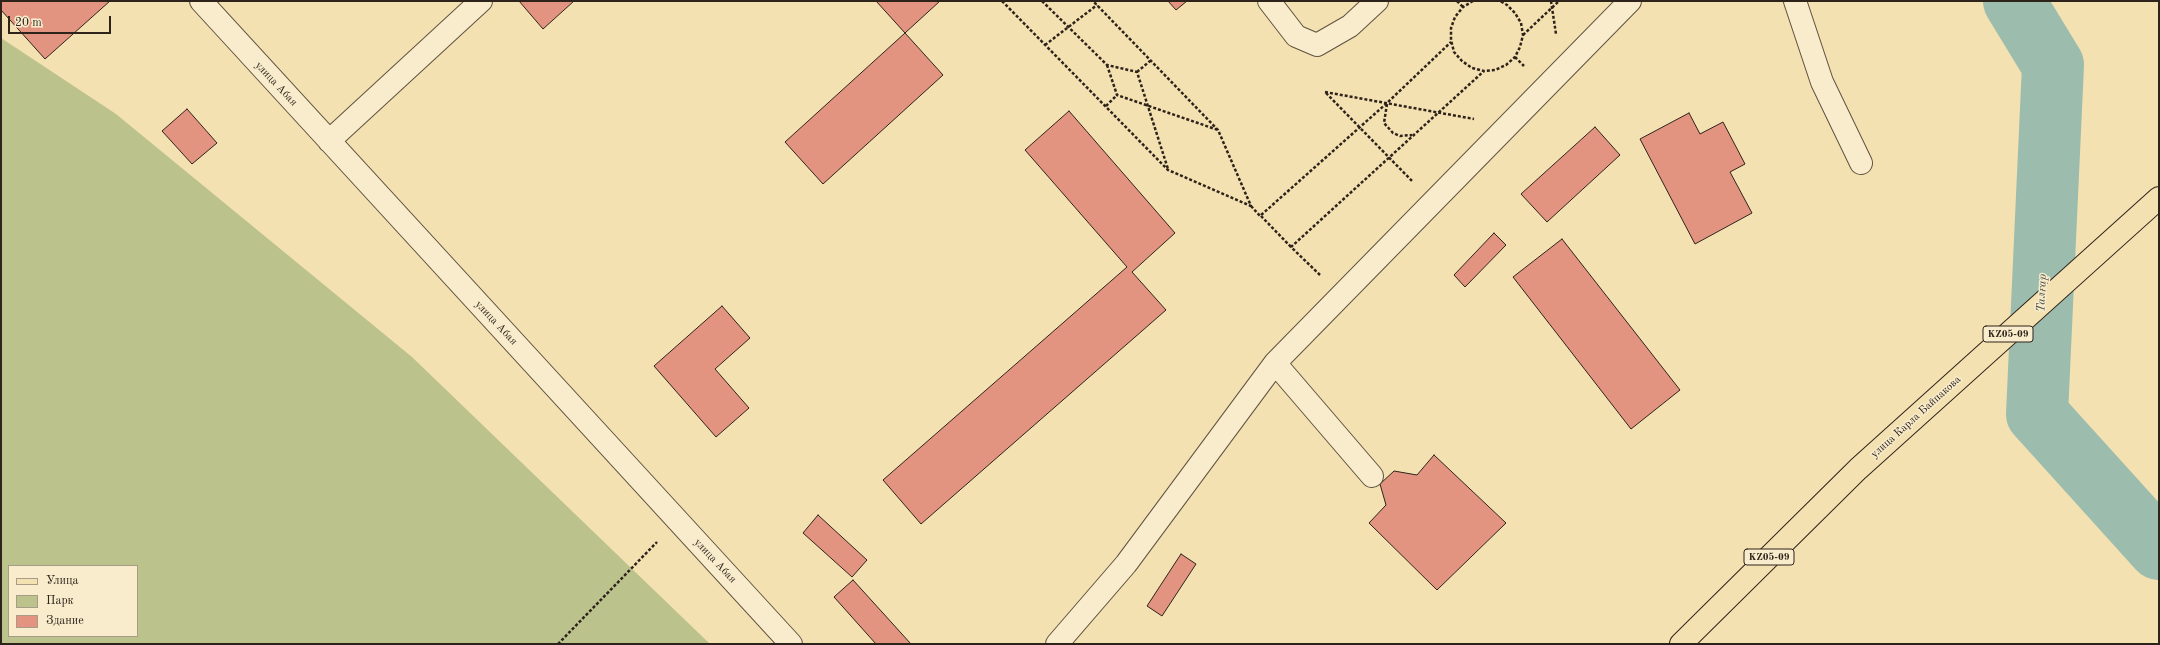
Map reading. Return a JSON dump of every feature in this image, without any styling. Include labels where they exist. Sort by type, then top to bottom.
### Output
[{"type":"main road","name":"улица Карла Байпакова","points":[[1681,644],[1858,469],[2159,198]]},
{"type":"street","name":"улица Абая","points":[[200,1],[791,644]]},
{"type":"street","points":[[329,141],[481,1]]},
{"type":"street","points":[[1269,1],[1296,36],[1317,45],[1350,26],[1377,1]]},
{"type":"street","points":[[1057,644],[1126,564],[1275,363],[1630,1]]},
{"type":"street","points":[[1795,1],[1822,82],[1861,163]]},
{"type":"street","points":[[1275,363],[1372,476]]},
{"type":"path","points":[[1002,1],[1168,170],[1251,206]]},
{"type":"path","points":[[1042,1],[1107,65],[1117,95]]},
{"type":"path","points":[[1093,1],[1218,130],[1251,206],[1341,296]]},
{"type":"path","points":[[1457,1],[1463,7]]},
{"type":"path","points":[[1473,1],[1463,7],[1455,17],[1451,28],[1451,42],[1454,52],[1462,61],[1472,68],[1484,71],[1495,70],[1506,65],[1515,57],[1520,47],[1522,35],[1521,24],[1515,13],[1508,5],[1500,1]]},
{"type":"path","points":[[1522,35],[1559,1]]},
{"type":"path","points":[[1045,45],[1097,5]]},
{"type":"path","points":[[1260,216],[1360,128],[1451,42]]},
{"type":"path","points":[[1137,72],[1150,61]]},
{"type":"path","points":[[1107,65],[1137,72]]},
{"type":"path","points":[[1291,247],[1484,71]]},
{"type":"path","points":[[1137,72],[1168,170]]},
{"type":"path","points":[[1433,202],[1325,92],[1508,125]]},
{"type":"path","points":[[1106,106],[1117,95]]},
{"type":"path","points":[[1117,95],[1218,130]]},
{"type":"path","points":[[1387,103],[1384,123],[1393,133],[1400,136],[1413,135]]},
{"type":"path","points":[[558,644],[678,521]]},
{"type":"green space","points":[[1,38],[116,114],[412,357],[710,644],[1,644]]},
{"type":"building","points":[[1,1],[110,1],[45,59],[1,10]]},
{"type":"building","points":[[519,1],[574,1],[543,29]]},
{"type":"building","points":[[876,1],[940,1],[905,33]]},
{"type":"building","points":[[1168,1],[1187,1],[1176,10]]},
{"type":"building","points":[[905,33],[943,75],[823,184],[785,142]]},
{"type":"building","points":[[187,109],[217,143],[192,164],[162,131]]},
{"type":"building","points":[[1069,111],[1175,233],[1132,272],[1166,310],[921,524],[883,480],[1127,267],[1025,150]]},
{"type":"building","points":[[1689,113],[1700,134],[1723,122],[1745,164],[1730,172],[1752,213],[1695,244],[1640,139]]},
{"type":"building","points":[[1595,127],[1620,155],[1547,222],[1521,194]]},
{"type":"building","points":[[1494,233],[1506,245],[1465,287],[1454,275]]},
{"type":"building","points":[[1562,239],[1680,390],[1631,429],[1513,277]]},
{"type":"building","points":[[722,306],[750,338],[715,369],[749,408],[716,437],[654,366]]},
{"type":"building","points":[[1434,455],[1506,523],[1437,590],[1369,523],[1386,505],[1380,484],[1394,471],[1417,475]]},
{"type":"building","points":[[818,515],[867,560],[852,577],[803,533]]},
{"type":"building","points":[[1181,554],[1196,564],[1162,616],[1147,606]]},
{"type":"building","points":[[853,580],[911,644],[876,644],[834,597]]},
{"type":"waterway","name":"Талғар","points":[[2014,1],[2053,65],[2037,414],[2159,549]]}]
